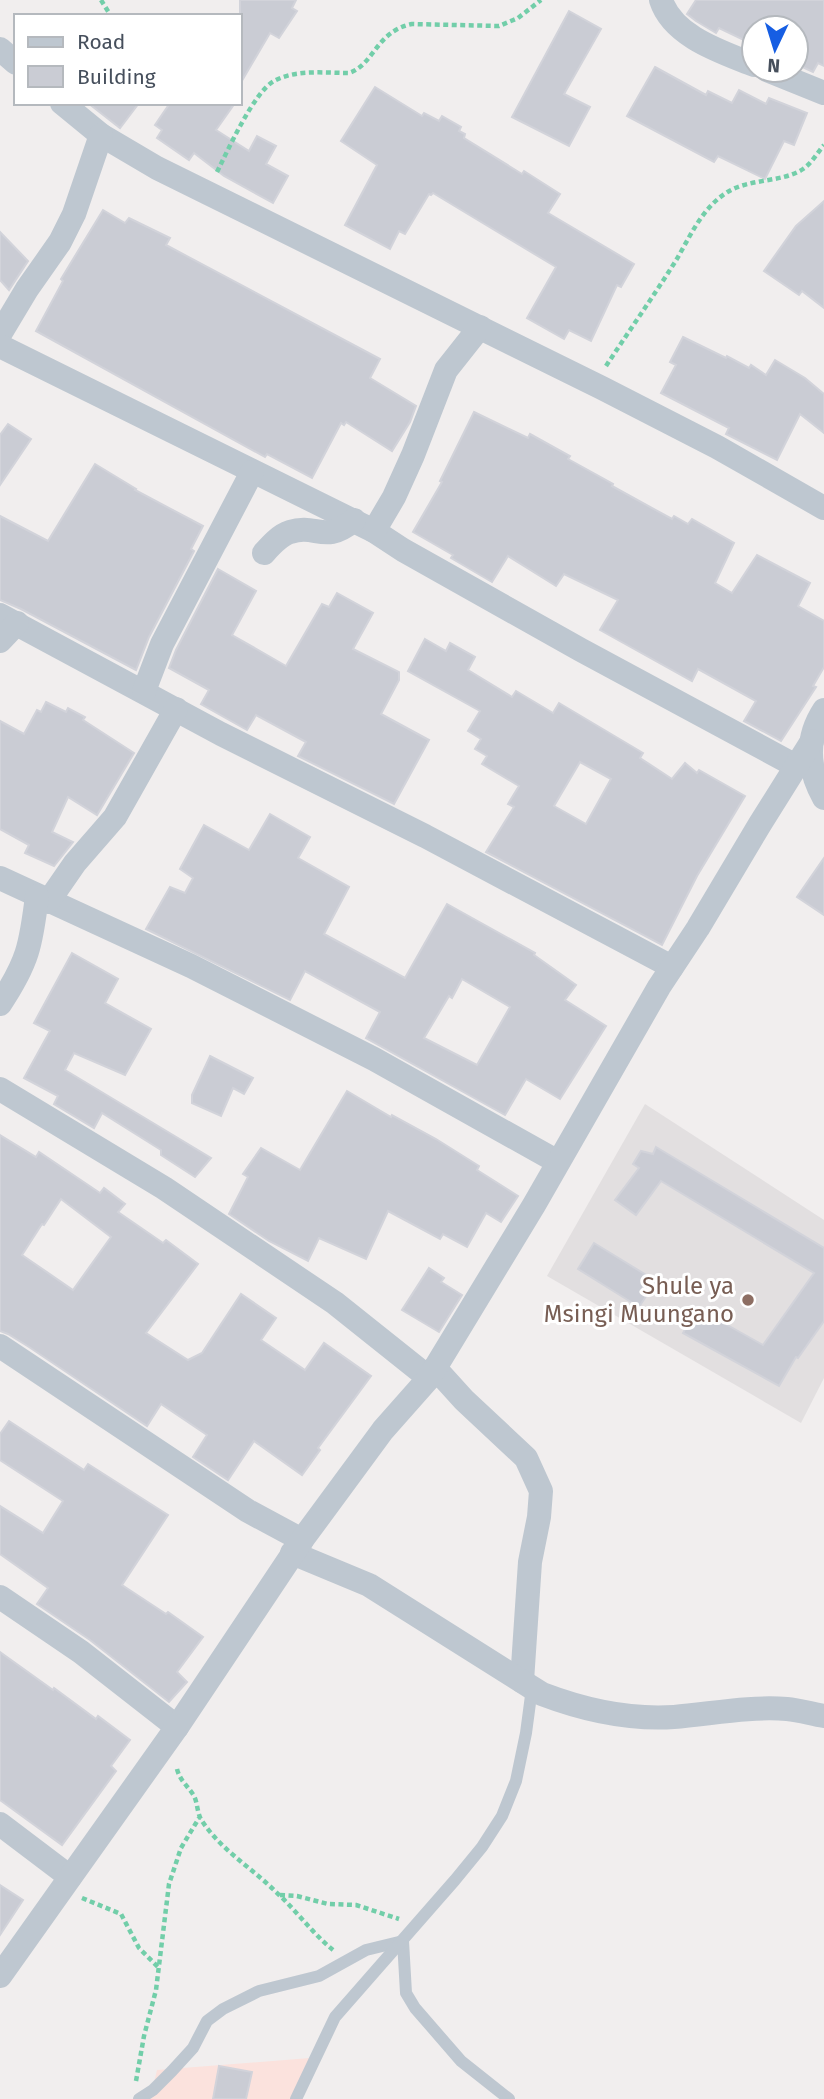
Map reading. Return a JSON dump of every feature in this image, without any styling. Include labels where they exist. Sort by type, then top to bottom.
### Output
[{"type":"street","points":[[661,0],[667,14],[680,28],[708,45],[740,59]]},
{"type":"street","points":[[0,50],[14,61]]},
{"type":"street","points":[[802,84],[824,93]]},
{"type":"street","points":[[64,105],[101,135],[157,168],[717,447],[824,508]]},
{"type":"street","points":[[0,334],[60,242],[74,215],[101,135]]},
{"type":"street","points":[[264,553],[290,532],[301,530],[334,533],[364,526],[414,455],[446,370],[480,327]]},
{"type":"street","points":[[0,346],[364,526],[581,650],[796,766]]},
{"type":"street","points":[[144,691],[162,645],[252,472]]},
{"type":"street","points":[[6,626],[144,691],[672,967]]},
{"type":"street","points":[[0,1003],[25,962],[43,899],[115,817],[176,709]]},
{"type":"street","points":[[824,710],[813,727],[812,741],[813,776],[824,799]]},
{"type":"street","points":[[0,1976],[175,1730],[297,1547],[383,1430],[432,1373],[659,986],[812,741]]},
{"type":"street","points":[[0,878],[191,966],[362,1053],[558,1162]]},
{"type":"street","points":[[0,1089],[164,1188],[335,1303],[432,1373],[526,1458],[541,1491],[530,1562],[527,1684]]},
{"type":"street","points":[[0,1346],[248,1511],[297,1547],[369,1585],[527,1684],[573,1706],[618,1716],[672,1717],[718,1711],[788,1709],[824,1716]]},
{"type":"street","points":[[0,1597],[81,1652],[175,1730]]},
{"type":"street","points":[[0,1824],[67,1882]]},
{"type":"lane","points":[[296,2099],[335,2017],[482,1847],[502,1816],[516,1781],[526,1733],[527,1684]]},
{"type":"lane","points":[[137,2095],[153,2090],[172,2071],[192,2048],[207,2021],[223,2009],[259,1991],[318,1976],[366,1950],[402,1941]]},
{"type":"lane","points":[[402,1941],[406,1993],[415,2008],[461,2061],[509,2099]]},
{"type":"path","points":[[207,191],[254,103],[272,82],[295,75],[356,71],[382,39],[403,26],[499,26],[518,18],[541,0]]},
{"type":"path","points":[[594,385],[695,227],[715,202],[726,192],[746,184],[800,171],[824,145]]},
{"type":"path","points":[[175,1730],[175,1765],[179,1777],[193,1794],[199,1818],[219,1841],[280,1895],[317,1937],[347,1961]]},
{"type":"path","points":[[137,2095],[141,2052],[154,2003],[173,1871],[181,1848],[199,1818]]},
{"type":"path","points":[[67,1882],[87,1901],[121,1914],[139,1948],[159,1969]]},
{"type":"path","points":[[280,1895],[356,1905],[417,1924]]},
{"type":"shaded area","points":[[645,1104],[824,1220],[824,1378],[801,1423],[547,1276]]},
{"type":"shaded area","points":[[310,2058],[302,2099],[150,2099],[157,2070]]},
{"type":"building","points":[[240,0],[296,0],[292,8],[297,11],[279,38],[270,33],[242,81],[242,14]]},
{"type":"building","points":[[696,0],[824,0],[824,66],[818,63],[813,72],[810,71],[810,14],[740,14],[740,38],[719,28],[716,33],[687,14]]},
{"type":"building","points":[[569,11],[601,29],[564,94],[590,107],[569,146],[512,117]]},
{"type":"building","points":[[655,67],[706,95],[708,91],[732,103],[739,90],[766,104],[769,98],[807,113],[794,145],[784,141],[765,179],[718,156],[714,162],[627,116]]},
{"type":"building","points":[[375,87],[422,116],[424,113],[439,121],[442,116],[461,127],[459,131],[465,134],[464,138],[560,194],[548,213],[634,264],[621,287],[617,285],[591,341],[569,330],[564,339],[527,318],[556,267],[433,193],[429,194],[405,234],[399,231],[390,249],[345,225],[377,165],[341,141]]},
{"type":"building","points":[[91,105],[137,105],[120,128]]},
{"type":"building","points":[[169,105],[234,105],[216,130],[249,151],[257,136],[276,146],[266,164],[288,176],[273,203],[224,176],[194,153],[189,160],[157,138],[162,130],[155,125]]},
{"type":"building","points":[[824,201],[824,308],[802,291],[799,295],[764,271],[796,226]]},
{"type":"building","points":[[103,210],[125,223],[129,218],[170,238],[166,245],[380,359],[370,378],[416,406],[410,422],[392,451],[346,422],[344,425],[341,423],[312,478],[267,454],[265,457],[36,331],[63,281],[61,279]]},
{"type":"building","points":[[0,232],[28,261],[9,290],[0,280]]},
{"type":"building","points":[[683,337],[749,368],[751,365],[766,375],[775,360],[805,378],[824,394],[824,433],[800,414],[777,460],[726,434],[729,428],[661,393],[676,365],[670,362]]},
{"type":"building","points":[[474,412],[528,438],[530,434],[570,456],[568,459],[613,484],[612,486],[672,519],[674,516],[688,524],[692,519],[734,543],[715,583],[732,593],[757,555],[810,583],[798,606],[824,621],[824,667],[813,686],[816,687],[781,741],[744,721],[756,701],[698,669],[692,681],[600,630],[618,600],[564,574],[556,586],[508,556],[492,582],[413,532],[442,482],[440,481]]},
{"type":"building","points":[[8,424],[31,439],[0,485],[0,435]]},
{"type":"building","points":[[95,464],[135,490],[203,526],[191,549],[194,551],[149,637],[136,670],[0,600],[0,516],[48,541]]},
{"type":"building","points":[[218,569],[256,591],[232,635],[286,666],[322,604],[329,607],[337,593],[373,613],[353,649],[399,672],[399,680],[381,714],[429,740],[394,804],[298,756],[306,742],[256,715],[247,730],[201,704],[209,690],[169,668]]},
{"type":"building","points":[[425,639],[446,651],[450,643],[475,657],[468,670],[512,697],[516,691],[553,713],[559,703],[643,753],[640,758],[672,779],[685,763],[697,773],[699,770],[745,796],[697,876],[662,945],[486,852],[514,807],[508,804],[519,786],[482,764],[487,756],[475,749],[481,739],[468,731],[480,711],[408,671]],"holes":[[[580,762],[611,779],[586,824],[554,806]]]},
{"type":"building","points":[[46,702],[66,712],[68,708],[85,717],[83,720],[134,753],[97,815],[68,797],[52,832],[73,842],[54,866],[25,853],[29,845],[0,829],[0,721],[24,734],[37,710],[41,712]]},
{"type":"building","points":[[270,814],[310,837],[298,858],[349,887],[324,934],[405,978],[447,904],[535,953],[534,955],[576,985],[565,1000],[606,1026],[560,1099],[526,1079],[505,1115],[366,1038],[380,1012],[305,971],[290,1000],[146,929],[170,887],[185,893],[193,878],[180,869],[204,825],[249,850]],"holes":[[[462,979],[510,1007],[477,1065],[424,1038]]]},
{"type":"building","points":[[824,858],[824,915],[797,897]]},
{"type":"building","points":[[72,953],[118,979],[105,1003],[151,1029],[125,1075],[74,1053],[65,1070],[211,1158],[195,1177],[161,1155],[161,1150],[102,1113],[94,1128],[54,1104],[58,1096],[24,1078],[50,1031],[34,1023]]},
{"type":"building","points":[[210,1056],[253,1078],[244,1094],[233,1088],[221,1116],[192,1103],[192,1095]]},
{"type":"building","points":[[347,1091],[436,1139],[479,1166],[477,1170],[518,1196],[501,1222],[486,1213],[467,1247],[443,1234],[440,1239],[388,1211],[366,1259],[319,1238],[308,1261],[269,1241],[229,1214],[248,1177],[243,1174],[261,1148],[300,1170]]},
{"type":"building","points":[[0,1135],[36,1157],[39,1152],[100,1193],[104,1188],[125,1204],[118,1212],[163,1243],[166,1240],[198,1264],[146,1333],[188,1360],[202,1353],[241,1294],[276,1318],[261,1340],[305,1370],[324,1343],[371,1376],[318,1448],[320,1450],[302,1475],[254,1441],[228,1480],[193,1457],[207,1435],[161,1404],[147,1426],[29,1347],[0,1331]],"holes":[[[61,1199],[111,1237],[73,1290],[22,1255]]]},
{"type":"building","points":[[656,1147],[824,1248],[824,1321],[798,1358],[796,1357],[779,1386],[683,1333],[697,1308],[763,1345],[814,1273],[661,1181],[636,1215],[615,1200],[639,1168],[633,1164],[641,1151],[653,1154]]},
{"type":"building","points":[[594,1243],[656,1281],[639,1307],[578,1269]]},
{"type":"building","points":[[429,1268],[444,1278],[441,1282],[462,1295],[439,1332],[402,1310]]},
{"type":"building","points":[[9,1421],[84,1470],[88,1464],[168,1515],[122,1585],[166,1614],[168,1612],[203,1637],[177,1672],[187,1682],[169,1702],[90,1640],[37,1604],[48,1588],[0,1554],[0,1506],[43,1533],[63,1501],[0,1460],[0,1434]]},
{"type":"building","points":[[0,1652],[130,1740],[111,1766],[116,1771],[62,1845],[0,1800]]},
{"type":"building","points":[[0,1885],[23,1900],[0,1935]]},
{"type":"building","points":[[219,2066],[252,2072],[246,2099],[213,2099]]},
{"type":"place","name":"Shule ya Msingi Muungano","points":[[748,1300]]}]
